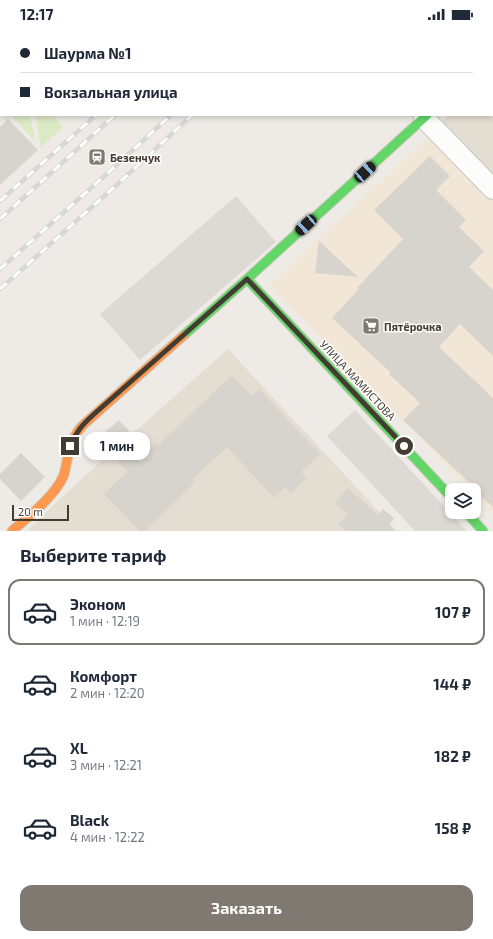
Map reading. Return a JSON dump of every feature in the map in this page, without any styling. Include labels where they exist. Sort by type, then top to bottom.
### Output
[{"type":"street","points":[[12,531],[47,498],[59,483],[65,471],[70,446],[80,428],[426,116],[493,189]]},
{"type":"street","name":"УЛИЦА МАМИСТОВА","points":[[247,279],[445,491]]},
{"type":"street","points":[[472,519],[483,531]]},
{"type":"shaded area","points":[[448,116],[493,116],[493,178],[440,123]]},
{"type":"shaded area","points":[[431,135],[493,200],[493,514],[481,501],[481,483],[463,483],[269,285]]},
{"type":"shaded area","points":[[236,196],[276,242],[140,360],[100,314]]},
{"type":"shaded area","points":[[228,349],[397,531],[27,531],[78,482]]},
{"type":"shaded area","points":[[355,410],[445,507],[445,519],[456,519],[467,531],[415,531],[327,436]]},
{"type":"green space","points":[[12,116],[30,116],[35,141]]},
{"type":"green space","points":[[35,116],[54,116],[63,127],[41,147]]},
{"type":"building","points":[[8,119],[38,150],[0,185],[0,127]]},
{"type":"building","points":[[430,156],[450,176],[436,190],[466,220],[459,227],[484,251],[469,267],[493,290],[493,356],[460,324],[439,347],[493,398],[493,507],[481,496],[481,483],[470,483],[403,420],[420,403],[389,374],[391,373],[332,318],[359,289],[357,288],[403,239],[374,210]]},
{"type":"building","points":[[319,241],[358,277],[315,273]]},
{"type":"building","points":[[232,375],[252,396],[259,389],[320,454],[301,472],[307,478],[291,493],[285,487],[274,498],[227,447],[192,480],[195,482],[145,531],[140,531],[104,494],[127,472],[102,443],[110,436],[106,431],[119,420],[135,438],[139,460],[156,443],[158,445]]},
{"type":"building","points":[[21,453],[45,477],[21,501],[0,479],[0,474]]},
{"type":"building","points":[[348,488],[378,515],[383,509],[394,518],[389,525],[395,531],[346,531],[338,524],[348,514],[335,503]]},
{"type":"railway","points":[[0,201],[95,116]]},
{"type":"railway","points":[[0,219],[114,116]]},
{"type":"railway","points":[[0,269],[170,116]]},
{"type":"railway","points":[[0,289],[121,181],[191,116]]},
{"type":"traffic: fast","points":[[183,336],[426,116]]},
{"type":"traffic: fast","points":[[247,279],[445,491]]},
{"type":"traffic: fast","points":[[472,519],[483,531]]},
{"type":"traffic: slow","points":[[12,531],[40,506],[59,485],[64,474],[71,444],[82,426],[183,336]]},
{"type":"place","name":"Безенчук","points":[[97,157]]},
{"type":"place","name":"Пятёрочка","points":[[371,326]]},
{"type":"route","points":[[70,446],[80,428],[93,415],[247,279],[404,446]]}]
